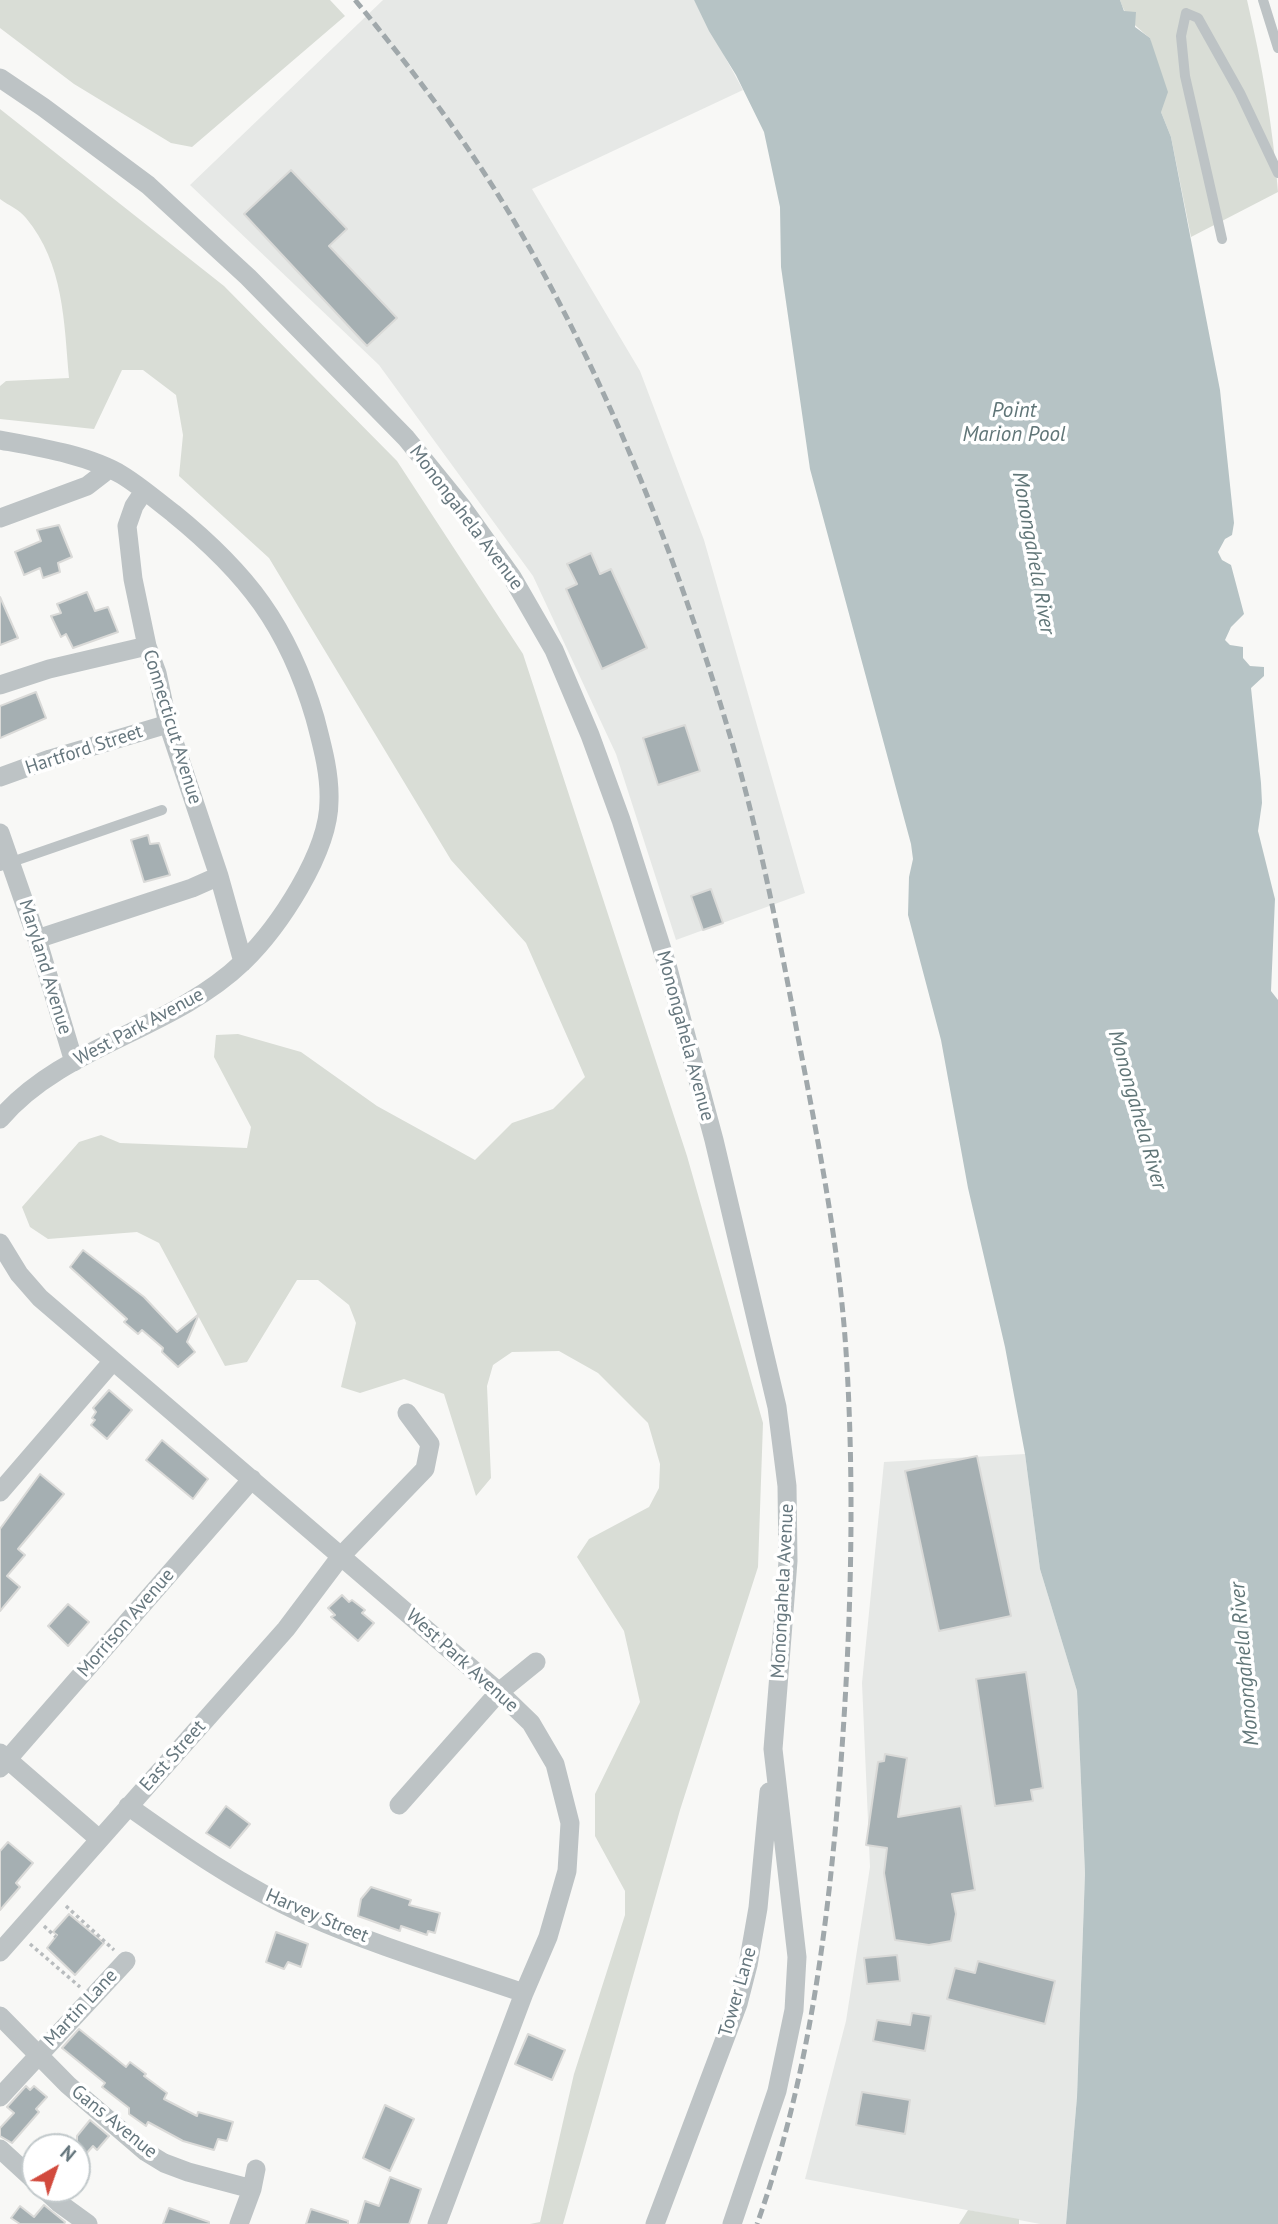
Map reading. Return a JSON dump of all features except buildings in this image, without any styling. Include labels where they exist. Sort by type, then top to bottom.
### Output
[{"type":"street","name":"Monongahela Avenue","points":[[0,78],[148,185],[248,277],[406,438],[462,507],[512,577],[554,650],[590,735],[621,820],[667,965],[714,1140],[777,1407],[787,1486],[788,1562],[773,1749],[797,1957],[794,2010],[777,2091],[732,2224]]},
{"type":"street","name":"West Park Avenue","points":[[0,440],[68,454],[120,474],[211,544],[257,596],[279,629],[304,683],[324,749],[330,803],[320,847],[296,895],[271,931],[243,962],[208,991],[167,1016],[47,1076],[15,1102],[0,1119]]},
{"type":"street","points":[[0,518],[87,486],[109,469]]},
{"type":"street","name":"Connecticut Avenue","points":[[144,491],[134,506],[127,526],[133,579],[147,646],[157,673],[168,724],[219,876],[243,962]]},
{"type":"street","points":[[0,685],[49,669],[147,646]]},
{"type":"street","name":"Hartford Street","points":[[0,777],[168,724]]},
{"type":"street","name":"Maryland Avenue","points":[[0,833],[6,864],[37,939],[74,1062]]},
{"type":"street","points":[[37,939],[192,888],[219,876]]},
{"type":"street","name":"West Park Avenue","points":[[0,1243],[19,1274],[40,1298],[499,1692],[531,1723],[555,1764],[570,1823],[567,1871],[548,1937],[524,1993],[438,2224]]},
{"type":"street","points":[[0,1492],[113,1361]]},
{"type":"street","name":"East Street","points":[[0,1952],[286,1629],[341,1556],[425,1469],[430,1444],[408,1413]]},
{"type":"street","name":"Morrison Avenue","points":[[2,1760],[252,1479]]},
{"type":"street","points":[[399,1805],[499,1692],[536,1662]]},
{"type":"street","name":"Tower Lane","points":[[655,2224],[738,2004],[748,1965],[758,1908],[773,1749]]},
{"type":"street","points":[[2,1760],[99,1839]]},
{"type":"street","name":"Harvey Street","points":[[128,1806],[262,1893],[306,1915],[524,1993]]},
{"type":"street","name":"Martin Lane","points":[[0,2097],[126,1961]]},
{"type":"street","name":"Gans Avenue","points":[[0,2016],[68,2085],[146,2152],[164,2163],[188,2172],[252,2189]]},
{"type":"street","points":[[0,2150],[21,2169]]},
{"type":"street","points":[[239,2224],[256,2169]]},
{"type":"street","points":[[62,2203],[88,2224]]},
{"type":"lane","points":[[1263,0],[1278,48]]},
{"type":"lane","points":[[1222,239],[1185,76],[1181,36],[1186,13],[1198,18],[1240,93],[1278,173]]},
{"type":"lane","points":[[6,864],[162,810]]},
{"type":"path","points":[[51,1892],[126,1961]]},
{"type":"path","points":[[17,1933],[80,1988],[89,1978]]},
{"type":"shaded area","points":[[0,0],[330,0],[345,16],[192,147],[171,143],[74,84],[0,28]]},
{"type":"shaded area","points":[[383,0],[694,0],[743,90],[532,189],[640,371],[704,540],[805,893],[676,940],[616,754],[533,576],[379,365],[190,185]]},
{"type":"shaded area","points":[[1120,0],[1247,0],[1266,96],[1278,192],[1191,237],[1171,137],[1161,112],[1150,38],[1132,21]]},
{"type":"shaded area","points":[[0,109],[224,286],[397,461],[523,654],[687,1156],[763,1423],[758,1567],[680,1810],[563,2224],[530,2224],[540,2222],[574,2074],[625,1915],[625,1891],[595,1836],[595,1794],[640,1702],[624,1631],[577,1557],[589,1539],[649,1507],[659,1488],[660,1464],[648,1423],[598,1373],[559,1351],[512,1352],[493,1365],[487,1386],[491,1478],[476,1496],[444,1394],[404,1379],[360,1393],[341,1387],[356,1323],[349,1305],[318,1280],[297,1280],[247,1362],[225,1366],[159,1243],[137,1232],[48,1239],[30,1227],[22,1207],[79,1142],[101,1135],[120,1143],[247,1148],[251,1127],[214,1057],[216,1035],[238,1034],[301,1052],[377,1106],[475,1160],[512,1123],[553,1109],[585,1077],[526,943],[451,860],[269,558],[179,476],[183,435],[176,395],[143,370],[122,370],[94,429],[0,419],[0,386],[6,381],[69,378],[60,294],[48,255],[26,218],[0,199]]},
{"type":"shaded area","points":[[1025,1454],[1040,1569],[1077,1691],[1085,1873],[1077,2097],[1066,2224],[1040,2224],[805,2179],[846,2021],[870,1867],[862,1683],[884,1462]]},
{"type":"shaded area","points":[[968,2210],[1019,2219],[1019,2224],[959,2224]]},
{"type":"water","name":"Point Marion Pool","points":[[694,0],[1120,0],[1124,11],[1136,12],[1135,27],[1150,38],[1168,92],[1161,112],[1171,137],[1220,390],[1234,523],[1232,535],[1225,539],[1218,552],[1222,560],[1231,565],[1244,614],[1231,627],[1225,640],[1230,645],[1243,647],[1243,658],[1250,666],[1264,667],[1264,676],[1251,688],[1262,803],[1258,831],[1275,899],[1271,991],[1278,1000],[1278,2224],[1066,2224],[1077,2097],[1085,1873],[1077,1691],[1040,1569],[1025,1454],[1005,1347],[968,1188],[941,1040],[908,915],[909,877],[913,859],[911,844],[810,469],[781,267],[780,207],[764,132]]},
{"type":"railway","points":[[355,0],[445,116],[487,177],[525,240],[588,360],[642,484],[690,610],[741,776],[776,924],[820,1154],[843,1311],[849,1402],[851,1556],[844,1711],[830,1879],[814,1996],[791,2112],[757,2224]]},
{"type":"water label","name":"Monongahela River","points":[[1033,553]]},
{"type":"water label","name":"Monongahela River","points":[[1137,1110]]},
{"type":"water label","name":"Monongahela River","points":[[1245,1664]]}]
